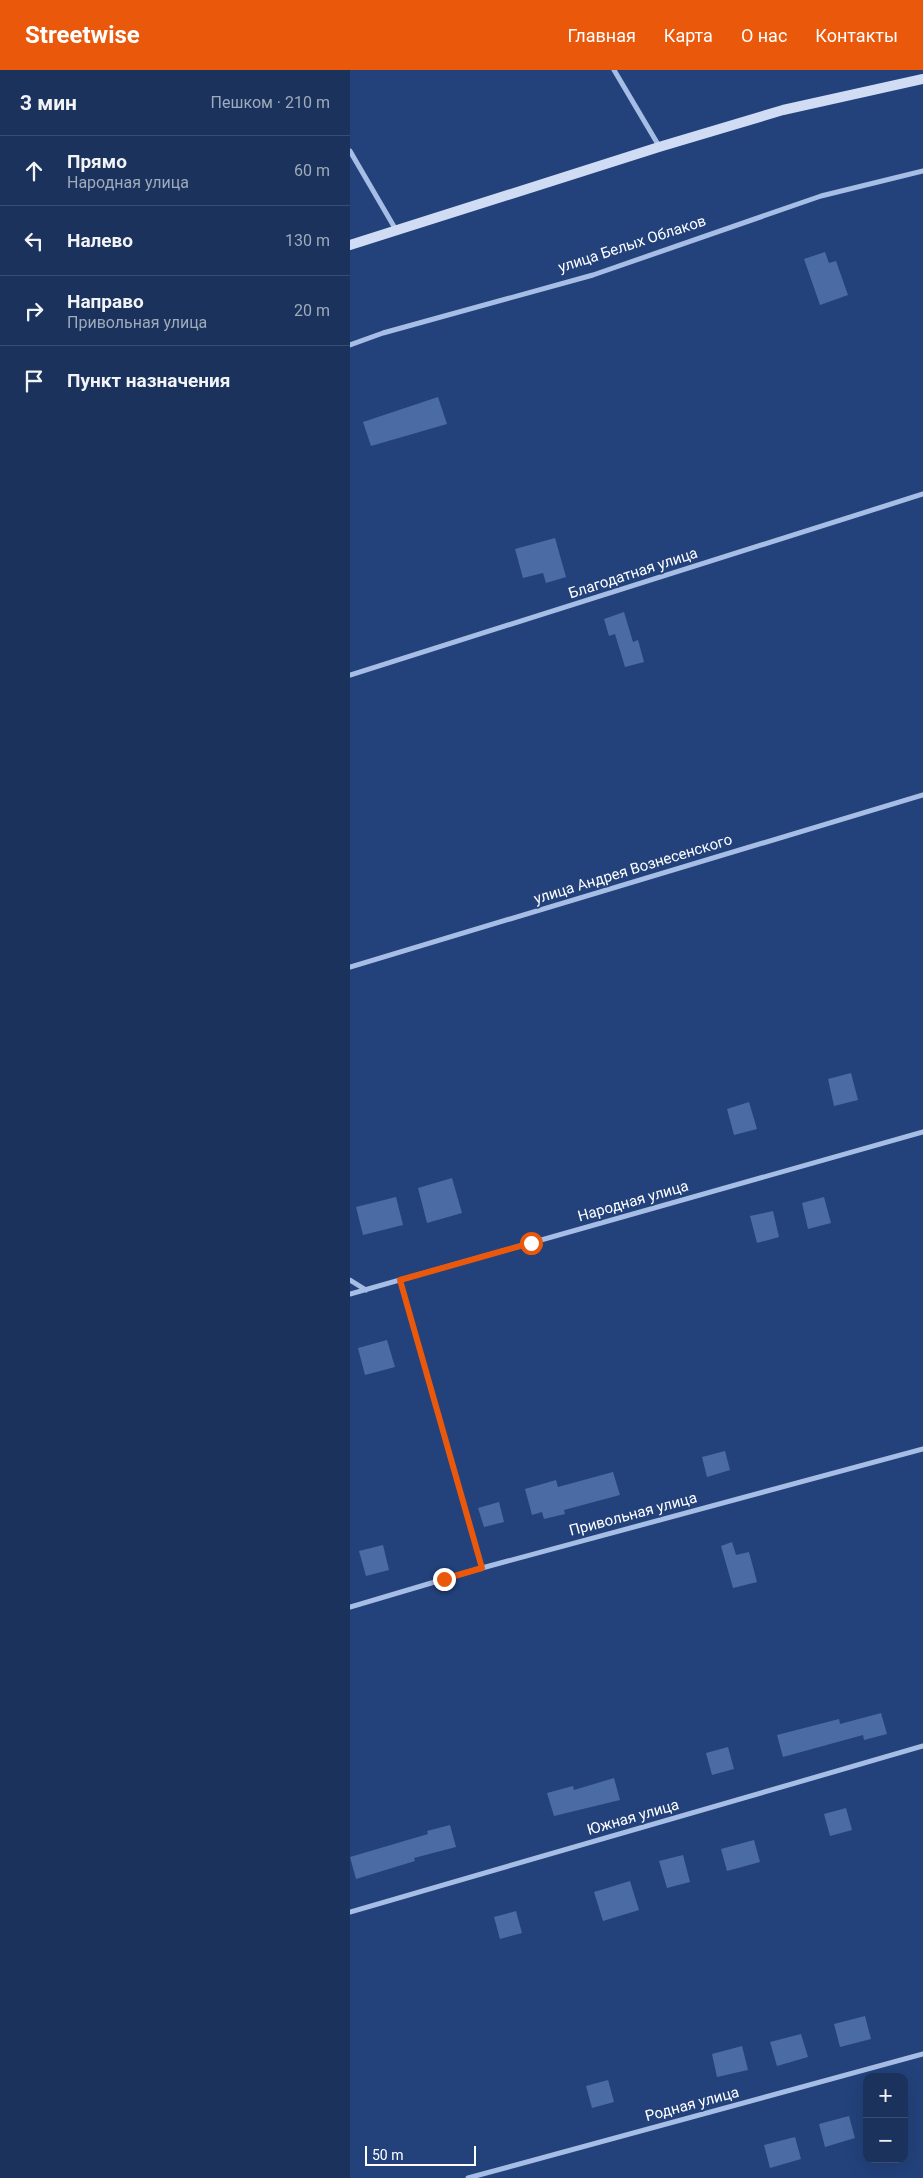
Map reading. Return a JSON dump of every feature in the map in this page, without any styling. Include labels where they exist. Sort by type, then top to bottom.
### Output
[{"type":"street","points":[[614,70],[659,147]]},
{"type":"street","points":[[350,246],[659,147],[783,110],[923,79]]},
{"type":"street","points":[[350,151],[396,231]]},
{"type":"street","name":"улица Белых Облаков","points":[[350,345],[383,333],[593,275],[821,196],[923,171]]},
{"type":"street","name":"Благодатная улица","points":[[350,675],[923,494]]},
{"type":"street","name":"улица Андрея Вознесенского","points":[[350,967],[923,794]]},
{"type":"street","name":"Народная улица","points":[[350,1294],[923,1132]]},
{"type":"street","points":[[350,1280],[366,1290]]},
{"type":"street","name":"Привольная улица","points":[[350,1607],[482,1568],[923,1449]]},
{"type":"street","name":"Южная улица","points":[[350,1912],[923,1746]]},
{"type":"street","name":"Родная улица","points":[[468,2178],[923,2054]]},
{"type":"lane","points":[[400,1280],[482,1568]]},
{"type":"building","points":[[825,252],[829,263],[836,261],[848,295],[820,305],[804,259]]},
{"type":"building","points":[[438,397],[447,424],[371,446],[363,422]]},
{"type":"building","points":[[555,538],[566,577],[546,583],[543,573],[523,578],[515,549]]},
{"type":"building","points":[[624,612],[633,642],[638,640],[644,662],[625,667],[615,634],[609,636],[604,619]]},
{"type":"building","points":[[851,1073],[858,1100],[834,1106],[828,1079]]},
{"type":"building","points":[[749,1102],[757,1129],[734,1135],[727,1109]]},
{"type":"building","points":[[452,1178],[462,1213],[427,1223],[418,1188]]},
{"type":"building","points":[[396,1197],[403,1225],[363,1235],[356,1207]]},
{"type":"building","points":[[824,1197],[831,1223],[808,1229],[802,1203]]},
{"type":"building","points":[[773,1211],[779,1237],[757,1243],[750,1216]]},
{"type":"building","points":[[387,1340],[395,1367],[365,1375],[358,1348]]},
{"type":"building","points":[[725,1451],[730,1470],[707,1477],[702,1457]]},
{"type":"building","points":[[613,1472],[620,1495],[564,1510],[565,1514],[544,1519],[542,1512],[532,1515],[525,1489],[556,1480],[558,1487]]},
{"type":"building","points":[[499,1502],[504,1522],[484,1527],[478,1508]]},
{"type":"building","points":[[732,1542],[736,1555],[749,1552],[757,1582],[733,1588],[721,1546]]},
{"type":"building","points":[[383,1545],[389,1570],[366,1576],[359,1551]]},
{"type":"building","points":[[881,1713],[887,1734],[864,1740],[863,1735],[783,1757],[777,1735],[839,1719],[840,1724]]},
{"type":"building","points":[[728,1747],[734,1769],[712,1775],[706,1753]]},
{"type":"building","points":[[614,1778],[620,1800],[554,1816],[547,1793],[573,1786],[574,1790]]},
{"type":"building","points":[[846,1808],[852,1830],[830,1836],[824,1814]]},
{"type":"building","points":[[450,1825],[456,1847],[414,1858],[415,1861],[356,1879],[350,1857],[428,1834],[427,1831]]},
{"type":"building","points":[[754,1840],[760,1862],[727,1871],[721,1849]]},
{"type":"building","points":[[683,1855],[690,1882],[667,1888],[659,1861]]},
{"type":"building","points":[[630,1881],[639,1910],[603,1921],[594,1892]]},
{"type":"building","points":[[516,1911],[522,1933],[500,1939],[494,1917]]},
{"type":"building","points":[[865,2016],[871,2039],[840,2047],[834,2024]]},
{"type":"building","points":[[801,2034],[808,2057],[777,2066],[770,2042]]},
{"type":"building","points":[[742,2046],[748,2070],[717,2077],[712,2054]]},
{"type":"building","points":[[608,2080],[614,2102],[592,2108],[586,2086]]},
{"type":"building","points":[[849,2116],[855,2138],[825,2147],[819,2124]]},
{"type":"building","points":[[795,2137],[801,2159],[770,2168],[764,2145]]},
{"type":"route","points":[[444,1579],[482,1568],[400,1280],[531,1243]]}]
